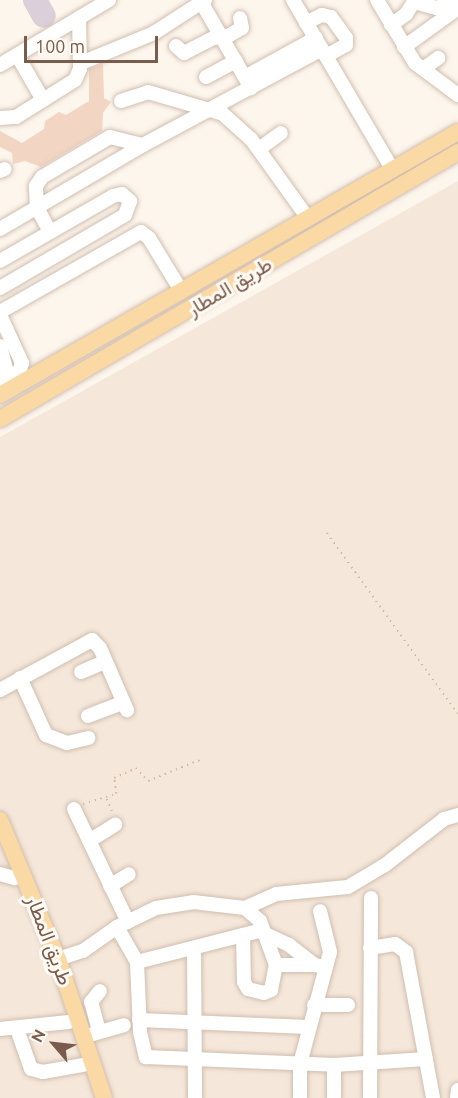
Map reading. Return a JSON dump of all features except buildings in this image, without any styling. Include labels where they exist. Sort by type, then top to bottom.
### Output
[{"type":"main road","name":"طريق المطار","points":[[5,392],[458,132]]},
{"type":"main road","name":"طريق المطار","points":[[0,419],[458,152]]},
{"type":"main road","points":[[392,169],[402,185]]},
{"type":"main road","points":[[307,217],[317,233]]},
{"type":"main road","points":[[182,292],[192,309]]},
{"type":"main road","name":"طريق المطار","points":[[0,820],[13,875],[58,959],[92,1034],[104,1098]]},
{"type":"main road","name":"طريق المطار","points":[[0,845],[69,1022],[93,1098]]},
{"type":"street","points":[[0,64],[109,0]]},
{"type":"street","points":[[294,0],[392,169]]},
{"type":"street","points":[[377,0],[404,47],[423,69],[458,95]]},
{"type":"street","points":[[399,0],[432,8],[453,7]]},
{"type":"street","points":[[81,63],[154,33],[196,2],[222,37],[248,82]]},
{"type":"street","points":[[392,25],[412,5]]},
{"type":"street","points":[[404,47],[453,7]]},
{"type":"street","points":[[0,229],[143,145],[226,101],[248,82],[321,48],[344,47],[346,38],[331,17],[322,15],[306,22]]},
{"type":"street","points":[[0,118],[16,117],[75,80],[81,63],[79,18]]},
{"type":"street","points":[[176,46],[184,53],[222,37],[242,28],[240,18]]},
{"type":"street","points":[[16,55],[43,100]]},
{"type":"street","points":[[423,69],[438,58]]},
{"type":"street","points":[[206,77],[236,61]]},
{"type":"street","points":[[121,101],[148,92],[212,109],[255,144]]},
{"type":"street","points":[[226,101],[307,217]]},
{"type":"street","points":[[50,232],[37,208],[35,175],[107,132],[143,145]]},
{"type":"street","points":[[255,144],[281,134]]},
{"type":"street","points":[[0,261],[117,194],[129,201],[125,215],[0,288]]},
{"type":"street","points":[[0,298],[135,219]]},
{"type":"street","points":[[5,392],[22,363],[0,314],[141,232],[149,238],[182,292]]},
{"type":"street","points":[[0,346],[7,372],[5,392]]},
{"type":"street","points":[[0,690],[88,640],[97,643],[124,706],[88,716]]},
{"type":"street","points":[[81,672],[104,662]]},
{"type":"street","points":[[20,678],[46,735],[64,743],[88,738]]},
{"type":"street","points":[[74,808],[110,886],[137,962],[139,1020],[145,1057],[334,1065],[426,1059]]},
{"type":"street","points":[[58,959],[83,951],[123,924],[156,908],[193,902],[245,908],[276,894],[348,887],[385,865],[444,819],[458,815]]},
{"type":"street","points":[[89,841],[115,825]]},
{"type":"street","points":[[110,886],[129,874]]},
{"type":"street","points":[[370,1098],[371,898]]},
{"type":"street","points":[[243,935],[244,982],[248,988],[264,993],[271,990],[276,965],[258,918],[245,908]]},
{"type":"street","points":[[300,1098],[300,1064],[314,1005],[320,966],[330,947],[320,911]]},
{"type":"street","points":[[137,962],[264,931],[320,966]]},
{"type":"street","points":[[370,948],[395,944],[406,952],[433,1098]]},
{"type":"street","points":[[194,948],[197,1060],[195,1098]]},
{"type":"street","points":[[276,965],[320,966]]},
{"type":"street","points":[[100,991],[91,1002],[92,1034],[124,1024]]},
{"type":"street","points":[[314,1005],[348,1005]]},
{"type":"street","points":[[139,1020],[308,1027]]},
{"type":"street","points":[[0,1029],[69,1022]]},
{"type":"street","points":[[17,1029],[31,1069],[43,1072],[82,1065]]},
{"type":"street","points":[[334,1065],[334,1098]]},
{"type":"street","points":[[457,1098],[458,1090]]},
{"type":"path","points":[[327,533],[458,714]]},
{"type":"path","points":[[74,808],[101,796],[106,798],[117,794],[114,778],[136,768],[148,782],[202,759]]},
{"type":"path","points":[[106,798],[115,825]]},
{"type":"shaded area","points":[[458,181],[458,1098],[0,1098],[0,437]]},
{"type":"taxiway","points":[[35,0],[44,16]]}]
